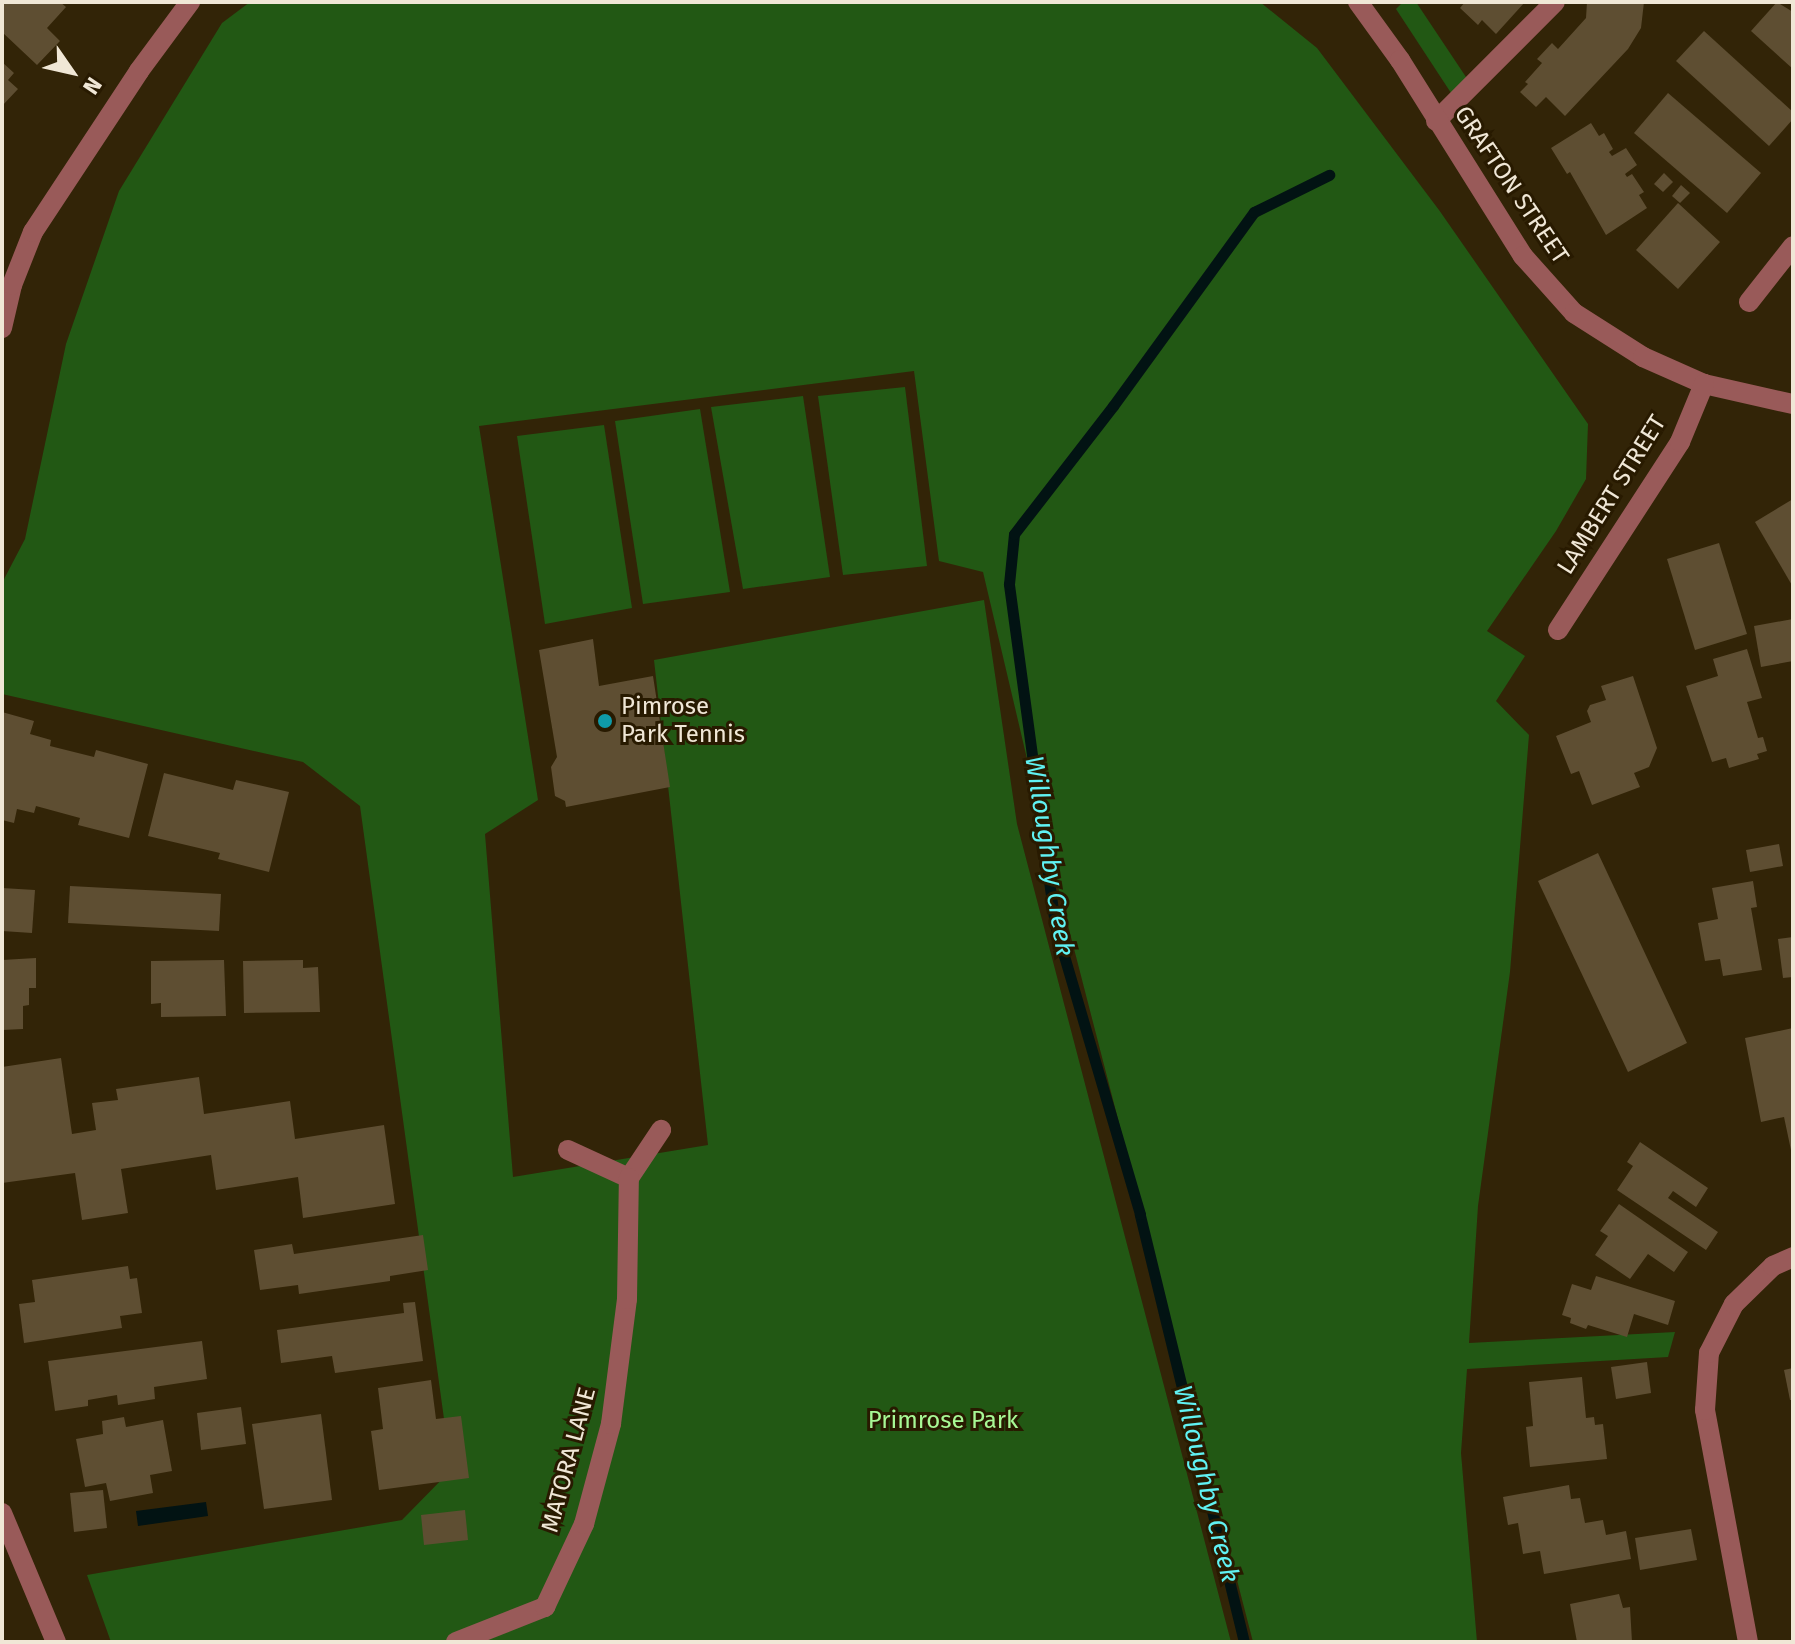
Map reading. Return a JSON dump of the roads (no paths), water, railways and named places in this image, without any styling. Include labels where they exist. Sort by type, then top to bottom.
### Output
[{"type":"street","points":[[2,328],[12,285],[33,232],[139,71],[190,2]]},
{"type":"street","name":"GRAFTON STREET","points":[[1358,2],[1400,60],[1523,256],[1574,313],[1643,357],[1704,384],[1793,404]]},
{"type":"street","points":[[1436,121],[1555,2]]},
{"type":"street","points":[[1749,302],[1793,246]]},
{"type":"street","name":"LAMBERT STREET","points":[[1558,630],[1680,442],[1704,384]]},
{"type":"street","points":[[568,1150],[629,1178],[661,1130]]},
{"type":"street","name":"MATORA LANE","points":[[456,1642],[545,1607],[584,1524],[611,1424],[627,1299],[629,1178]]},
{"type":"street","points":[[1748,1642],[1705,1410],[1709,1353],[1734,1304],[1773,1266],[1793,1257]]},
{"type":"street","points":[[2,1513],[56,1642]]},
{"type":"waterway","name":"Willoughby Creek","points":[[1244,1642],[1140,1214],[1055,925],[1009,584],[1014,534],[1113,406],[1254,212],[1329,175]]},
{"type":"place","name":"Pimrose Park Tennis","points":[[605,721]]},
{"type":"park label","name":"Primrose Park","points":[[943,1421]]}]
